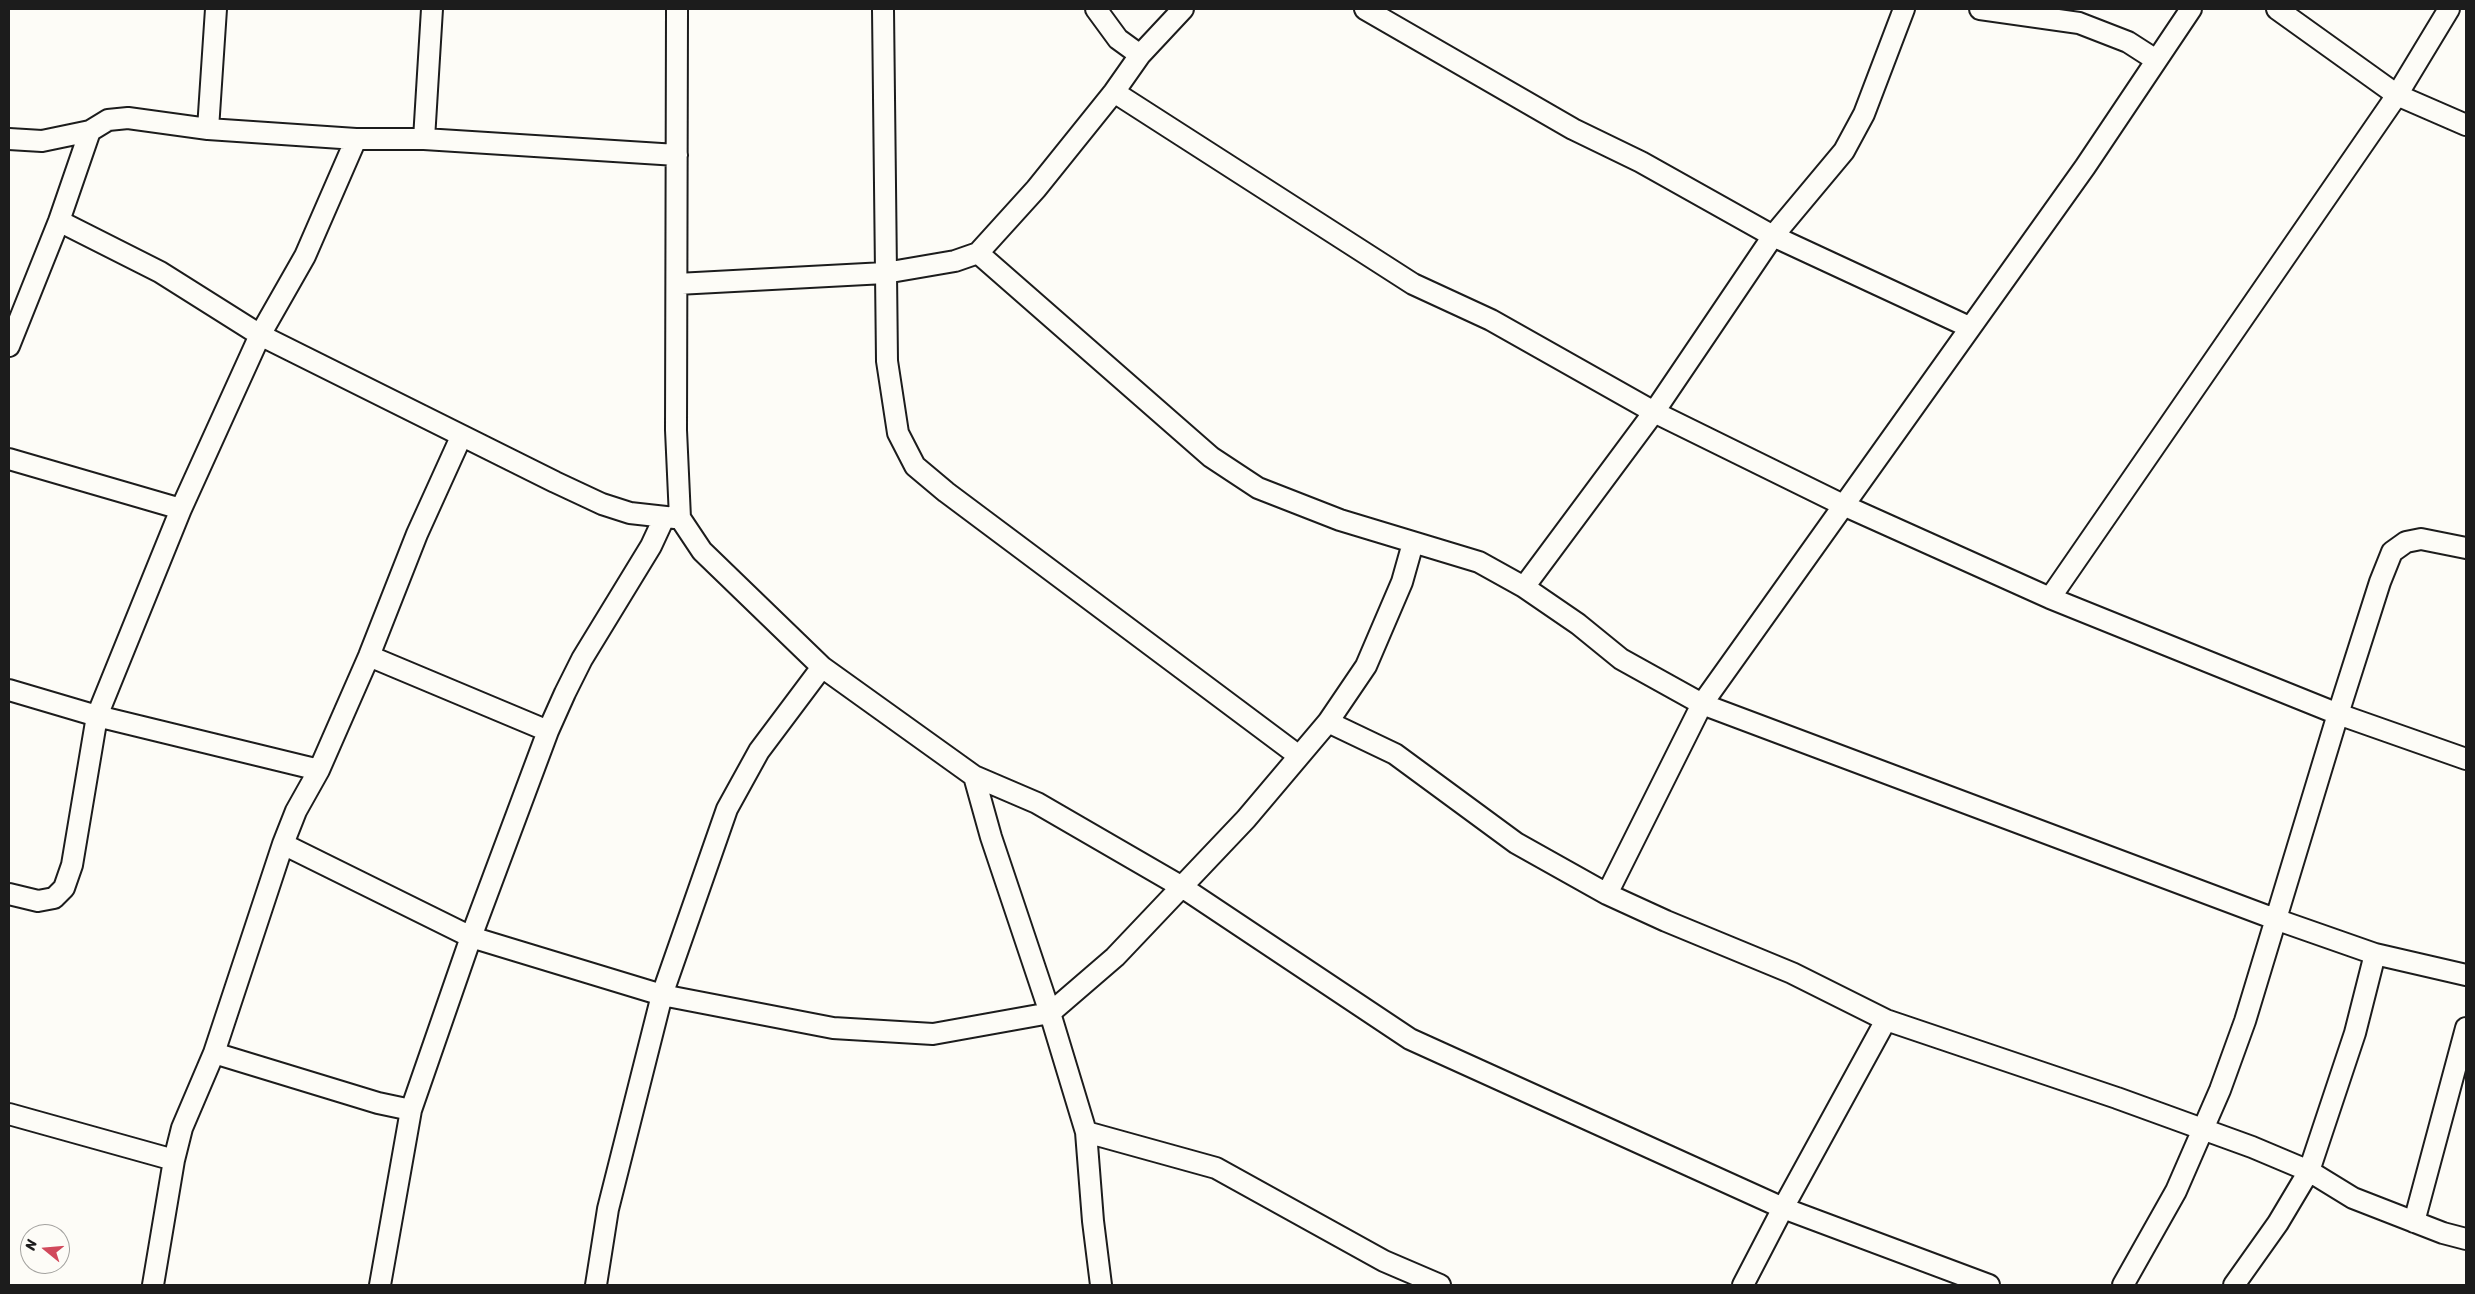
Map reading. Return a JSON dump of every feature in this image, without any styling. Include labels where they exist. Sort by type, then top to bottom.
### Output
[{"type":"street","points":[[208,129],[216,9]]},
{"type":"street","points":[[424,139],[432,9]]},
{"type":"street","points":[[380,1285],[411,1110],[548,731],[582,659],[651,546],[672,518],[676,430],[677,9]]},
{"type":"street","points":[[883,9],[887,360],[898,433],[915,466],[946,492],[1299,756]]},
{"type":"street","points":[[1096,9],[1118,39],[1140,55]]},
{"type":"street","points":[[677,284],[885,273],[955,261],[978,253],[1036,189],[1114,92],[1140,55],[1183,9]]},
{"type":"street","points":[[1365,9],[1573,129],[1641,162],[1773,236],[1969,327]]},
{"type":"street","points":[[1524,587],[1654,412],[1773,236],[1844,151],[1864,114],[1904,9]]},
{"type":"street","points":[[1980,9],[2079,23],[2128,42],[2156,60]]},
{"type":"street","points":[[1607,894],[1702,704],[1969,327],[2085,167],[2191,9]]},
{"type":"street","points":[[2277,9],[2397,95],[2466,125]]},
{"type":"street","points":[[2050,598],[2397,95],[2449,9]]},
{"type":"street","points":[[1114,92],[1413,284],[1491,320],[1654,412],[1844,505],[2050,598],[2338,714],[2466,759]]},
{"type":"street","points":[[9,139],[42,141],[90,131],[108,120],[128,118],[208,129],[356,139],[424,139],[677,156]]},
{"type":"street","points":[[9,346],[59,221],[90,131]]},
{"type":"street","points":[[9,894],[38,901],[54,898],[64,888],[72,865],[97,716],[181,509],[260,335],[305,256],[356,139]]},
{"type":"street","points":[[59,221],[160,272],[260,335],[461,437],[602,504],[630,513],[672,518],[702,551],[822,667],[974,776],[1037,803],[1182,887],[1410,1038],[1783,1208],[1989,1285]]},
{"type":"street","points":[[978,253],[1211,457],[1258,488],[1340,520],[1479,562],[1524,587],[1578,624],[1621,659],[1702,704],[2275,920],[2375,954],[2466,975]]},
{"type":"street","points":[[153,1285],[174,1160],[182,1128],[214,1053],[282,844],[296,812],[319,770],[369,656],[417,534],[461,437]]},
{"type":"street","points":[[9,460],[181,509]]},
{"type":"street","points":[[2123,1285],[2176,1190],[2220,1090],[2245,1022],[2338,714],[2380,582],[2392,552],[2406,542],[2421,539],[2466,548]]},
{"type":"street","points":[[282,844],[472,937],[662,995],[833,1028],[933,1034],[1050,1013],[1116,957],[1246,819],[1328,722],[1366,666],[1402,582],[1413,543]]},
{"type":"street","points":[[369,656],[548,731]]},
{"type":"street","points":[[596,1285],[608,1209],[662,995],[727,809],[759,751],[822,667]]},
{"type":"street","points":[[9,690],[97,716],[319,770]]},
{"type":"street","points":[[1328,722],[1395,754],[1516,843],[1607,894],[1792,973],[1886,1020],[2117,1098],[2202,1129],[2309,1171],[2353,1198],[2414,1222],[2466,1239]]},
{"type":"street","points":[[974,776],[991,837],[1050,1013],[1086,1132],[1092,1221],[1101,1285]]},
{"type":"street","points":[[2234,1285],[2278,1223],[2309,1171],[2355,1033],[2375,954]]},
{"type":"street","points":[[1743,1285],[1886,1020]]},
{"type":"street","points":[[2414,1222],[2466,1028]]},
{"type":"street","points":[[214,1053],[378,1103],[411,1110]]},
{"type":"street","points":[[9,1114],[174,1160]]},
{"type":"street","points":[[1086,1132],[1216,1168],[1384,1261],[1440,1285]]}]
